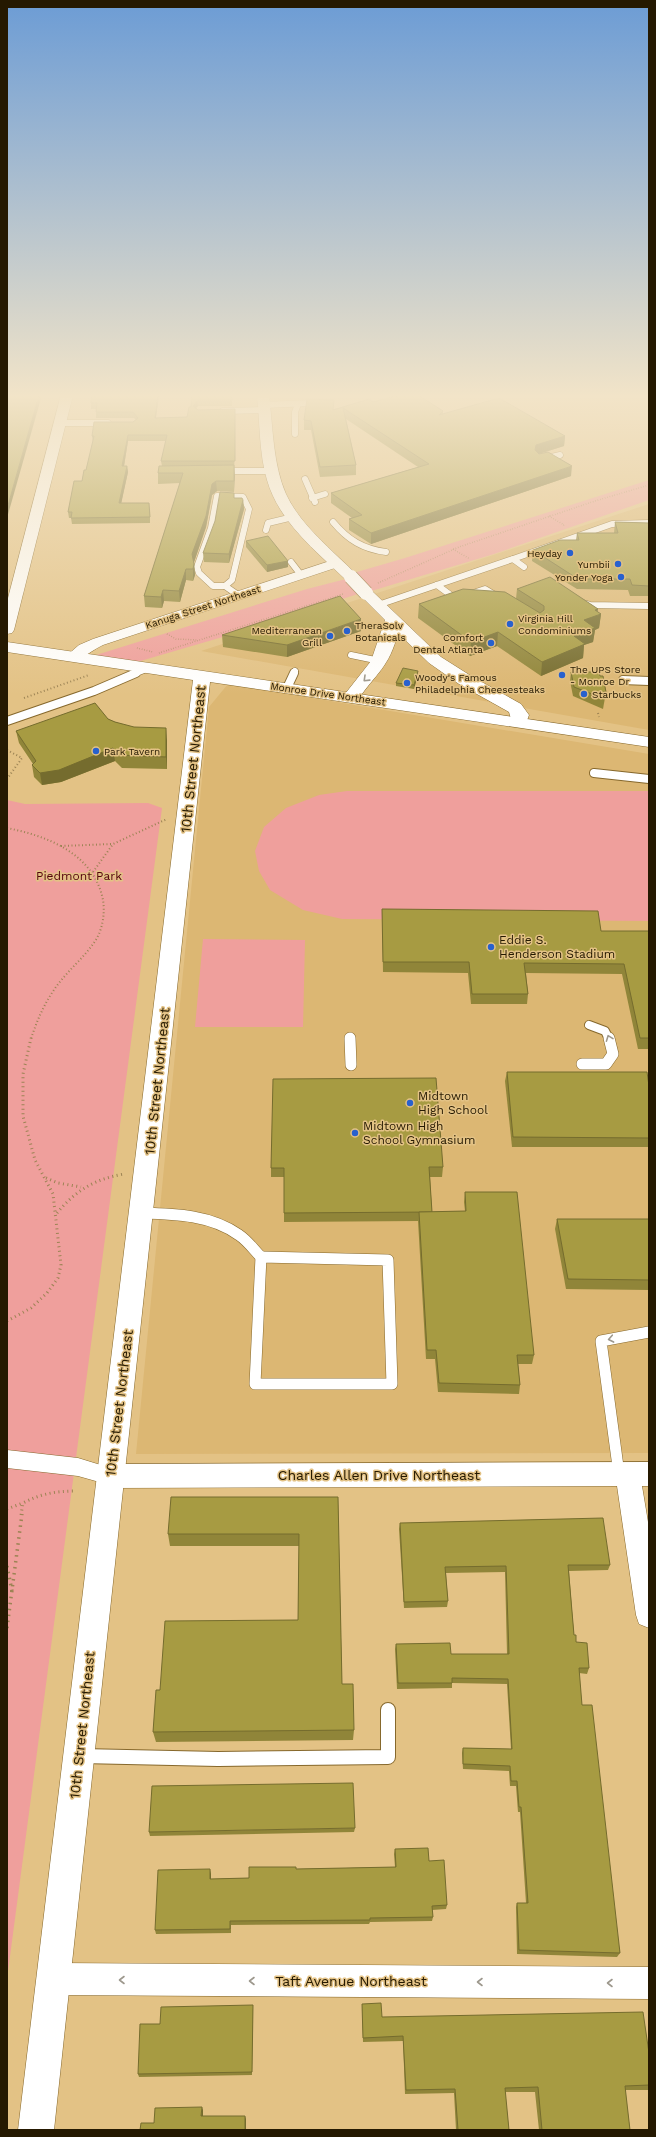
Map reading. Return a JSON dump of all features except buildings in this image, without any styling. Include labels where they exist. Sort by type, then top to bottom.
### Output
[{"type":"main road","points":[[281,495],[293,517],[351,577],[372,588],[378,605],[392,619],[435,660],[465,680],[515,708],[520,715],[519,722]]},
{"type":"main road","points":[[351,697],[355,690],[370,676],[385,652],[392,619]]},
{"type":"main road","name":"Monroe Drive Northeast","points":[[7,647],[72,657],[149,662],[202,676],[649,742]]},
{"type":"main road","name":"10th Street Northeast","points":[[36,2130],[110,1476],[147,1172],[202,676]]},
{"type":"street","points":[[7,630],[42,495]]},
{"type":"street","name":"Kanuga Street Northeast","points":[[72,657],[84,648],[98,642],[336,563]]},
{"type":"street","points":[[7,1459],[78,1467],[110,1476]]},
{"type":"street","points":[[632,1474],[649,1615]]},
{"type":"street","name":"Charles Allen Drive Northeast","points":[[110,1476],[632,1474]]},
{"type":"street","name":"Taft Avenue Northeast","points":[[53,1979],[649,1983]]},
{"type":"lane","points":[[311,495],[313,500],[324,495]]},
{"type":"lane","points":[[225,586],[232,580],[249,509],[243,497],[217,496],[211,528],[198,567],[199,573],[213,586],[225,586],[238,596]]},
{"type":"lane","points":[[266,530],[268,523],[293,517]]},
{"type":"lane","points":[[333,522],[346,538],[368,550],[386,552]]},
{"type":"lane","points":[[378,605],[612,524],[649,523]]},
{"type":"lane","points":[[513,559],[524,567]]},
{"type":"lane","points":[[291,562],[301,575]]},
{"type":"lane","points":[[437,585],[456,599]]},
{"type":"lane","points":[[444,603],[485,589],[505,601]]},
{"type":"lane","points":[[573,598],[590,605],[649,606]]},
{"type":"lane","points":[[351,655],[380,661]]},
{"type":"lane","points":[[7,721],[94,690],[149,662]]},
{"type":"lane","points":[[287,688],[295,671]]},
{"type":"lane","points":[[623,680],[649,681]]},
{"type":"lane","points":[[594,773],[649,779]]},
{"type":"lane","points":[[582,1064],[606,1064],[613,1054],[610,1036],[602,1027],[589,1025]]},
{"type":"lane","points":[[350,1038],[351,1065]]},
{"type":"lane","points":[[142,1213],[183,1214],[206,1218],[240,1236],[261,1257],[388,1260],[392,1384],[255,1384],[261,1257]]},
{"type":"lane","points":[[632,1474],[601,1341],[649,1332]]},
{"type":"lane","points":[[79,1756],[218,1760],[388,1756],[388,1710]]},
{"type":"path","points":[[372,588],[459,547],[589,503],[618,495]]},
{"type":"path","points":[[149,662],[160,653],[347,593]]},
{"type":"path","points":[[137,648],[160,653]]},
{"type":"path","points":[[22,699],[92,674]]},
{"type":"path","points":[[598,713],[599,717]]},
{"type":"path","points":[[7,750],[22,758],[7,779]]},
{"type":"path","points":[[59,846],[112,844],[187,811]]},
{"type":"path","points":[[7,828],[46,838],[82,861],[93,872],[101,887],[104,918],[97,937],[50,996],[34,1028],[25,1062],[22,1111],[29,1142],[36,1161],[52,1189],[56,1213],[60,1271],[55,1284],[35,1305],[7,1321]]},
{"type":"path","points":[[93,872],[112,844]]},
{"type":"path","points":[[56,1213],[67,1200],[82,1187],[112,1176],[147,1172]]},
{"type":"path","points":[[45,1177],[58,1183],[82,1187]]},
{"type":"path","points":[[7,1509],[49,1491],[75,1491]]},
{"type":"path","points":[[7,1628],[23,1503]]},
{"type":"path","points":[[7,1566],[12,1593]]},
{"type":"shaded area","points":[[649,504],[649,730],[201,651]]},
{"type":"shaded area","name":"Midtown High School","points":[[228,684],[649,754],[649,1453],[136,1454],[209,707]]},
{"type":"green space","points":[[603,495],[649,495],[649,500],[494,554],[368,592],[350,574]]},
{"type":"green space","points":[[346,579],[361,593],[233,634],[137,662],[93,656],[307,589]]},
{"type":"green space","points":[[347,791],[649,791],[649,921],[342,919],[303,910],[270,890],[259,871],[255,851],[264,827],[286,808],[319,795]]},
{"type":"green space","name":"Piedmont Park","points":[[7,800],[25,804],[148,803],[162,808],[7,1979]]},
{"type":"green space","points":[[203,939],[305,940],[303,1027],[195,1027]]},
{"type":"place","name":"Heyday","points":[[570,553]]},
{"type":"place","name":"Yumbii","points":[[618,564]]},
{"type":"place","name":"Yonder Yoga","points":[[621,577]]},
{"type":"place","name":"Virginia Hill Condominiums","points":[[510,624]]},
{"type":"place","name":"TheraSolv Botanicals","points":[[347,631]]},
{"type":"place","name":"Mediterranean Grill","points":[[330,636]]},
{"type":"place","name":"Comfort Dental Atlanta","points":[[491,643]]},
{"type":"place","name":"The UPS Store - Monroe Dr","points":[[562,675]]},
{"type":"place","name":"Woody's Famous Philadelphia Cheesesteaks","points":[[407,683]]},
{"type":"place","name":"Starbucks","points":[[584,694]]},
{"type":"place","name":"Park Tavern","points":[[96,751]]},
{"type":"place","name":"Eddie S. Henderson Stadium","points":[[491,947]]},
{"type":"place","name":"Midtown High School","points":[[410,1103]]},
{"type":"place","name":"Midtown High School Gymnasium","points":[[355,1133]]}]
